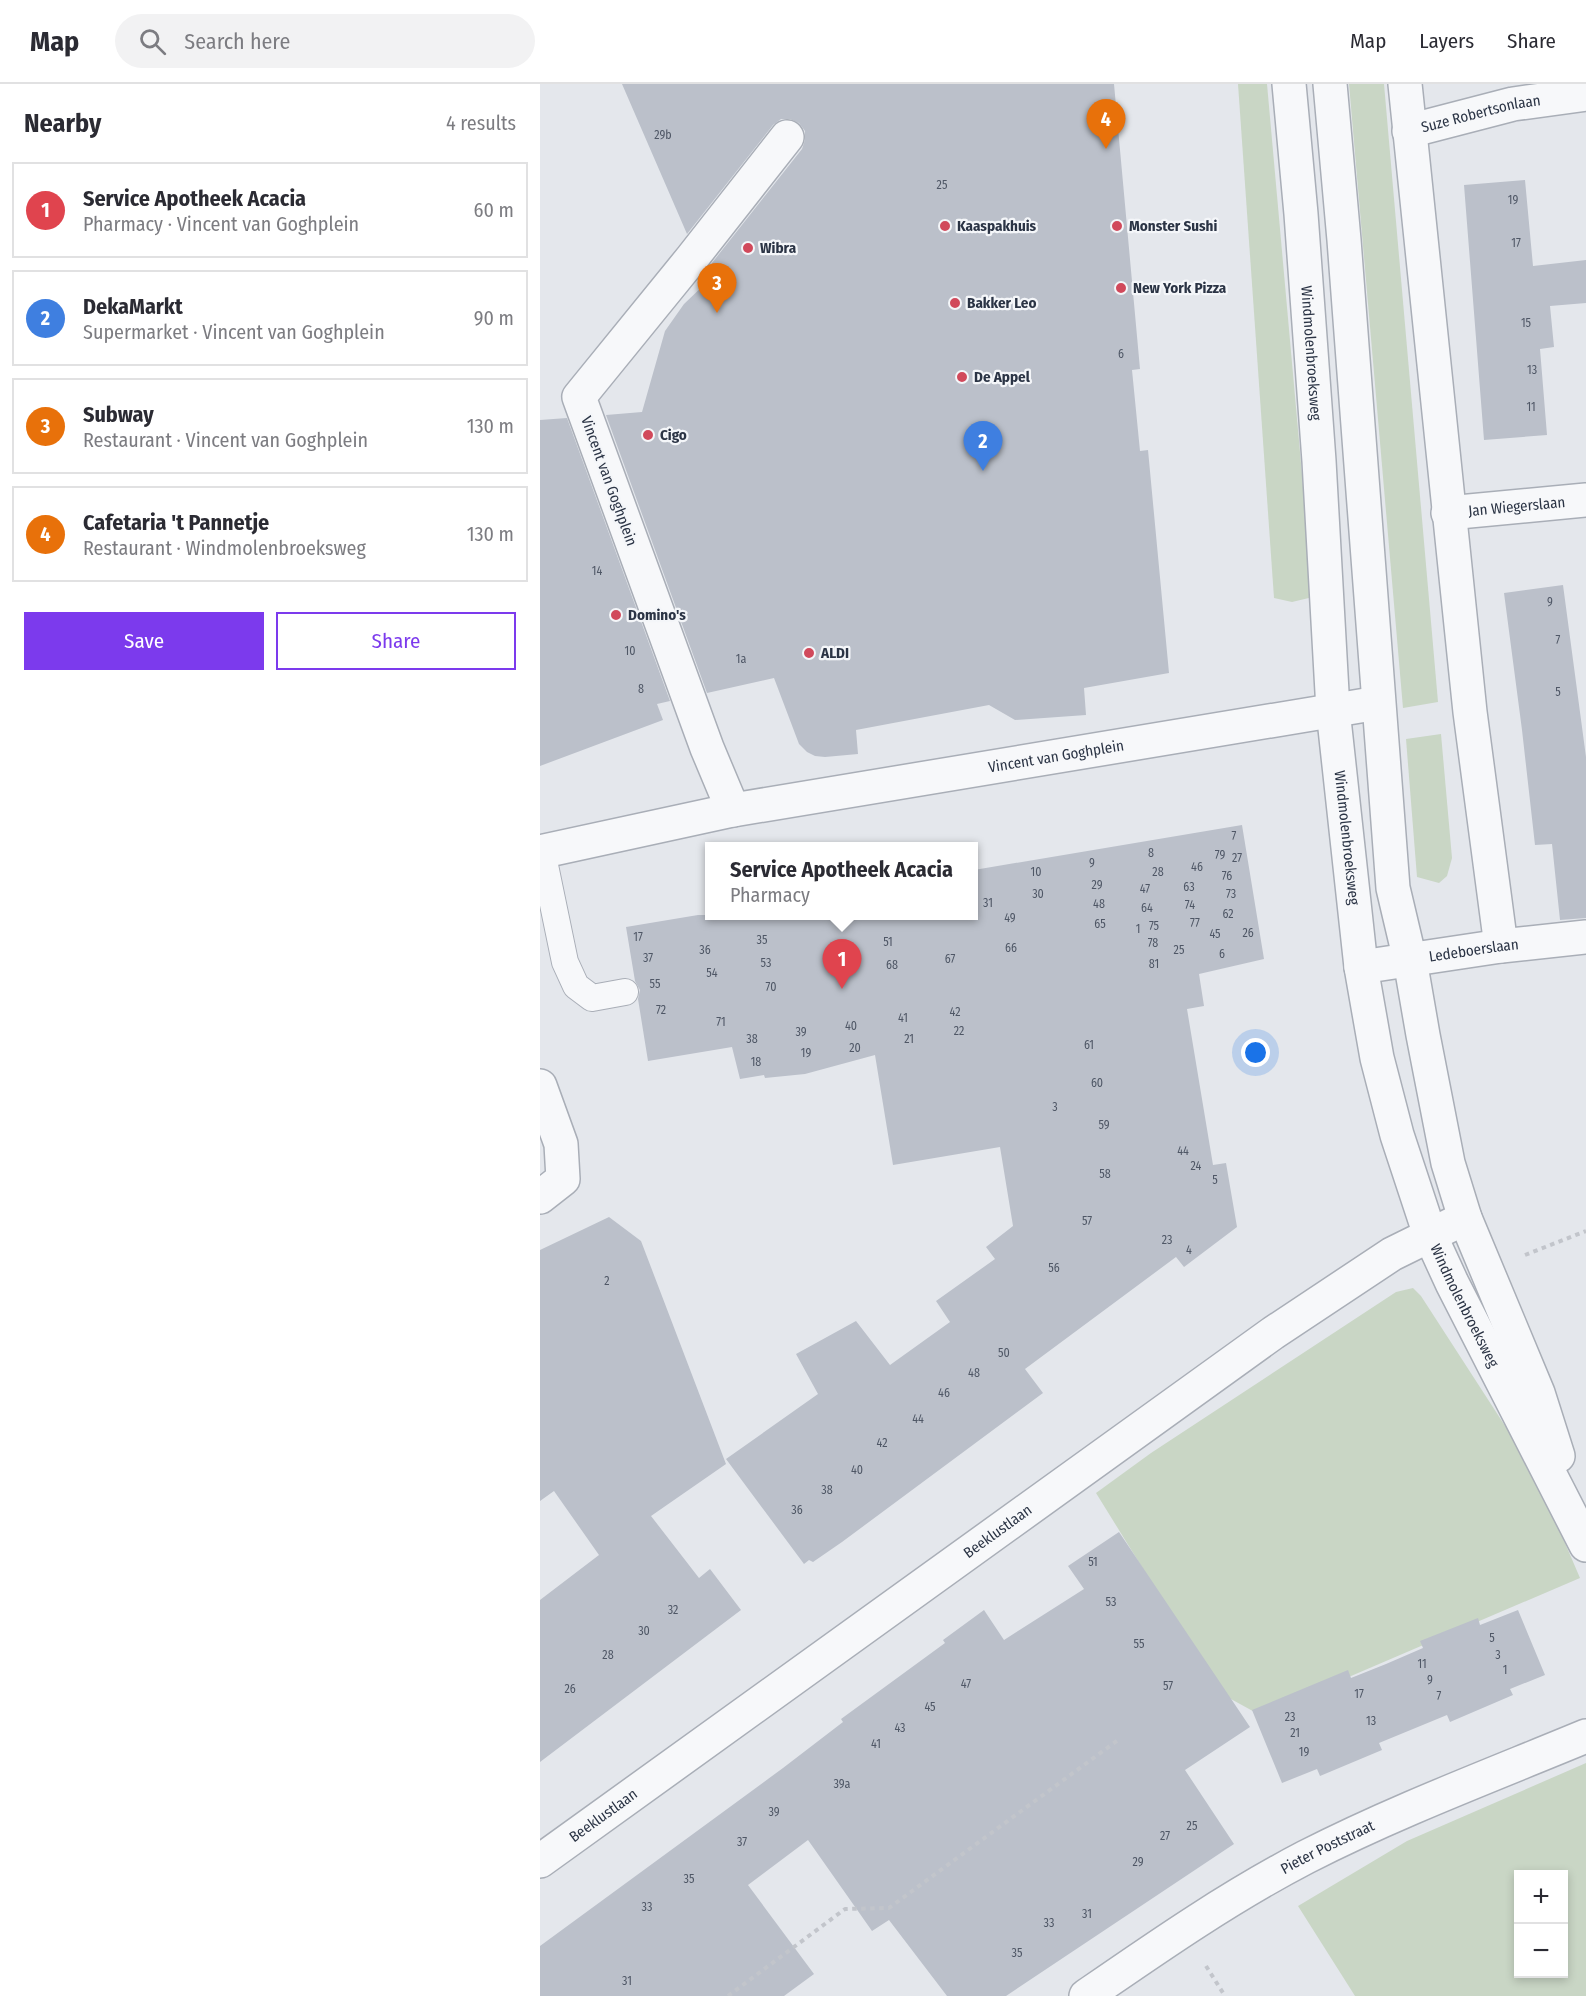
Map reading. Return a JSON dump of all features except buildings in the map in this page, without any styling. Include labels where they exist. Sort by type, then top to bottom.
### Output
[{"type":"street","name":"Windmolenbroeksweg","points":[[1289,84],[1319,460],[1334,710],[1361,967],[1377,1058],[1394,1124],[1430,1235],[1452,1283],[1586,1544]]},
{"type":"street","name":"Windmolenbroeksweg","points":[[1330,84],[1394,888],[1410,960],[1448,1163],[1465,1218],[1538,1393],[1586,1544]]},
{"type":"street","points":[[1405,84],[1470,712],[1501,946]]},
{"type":"street","name":"Suze Robertsonlaan","points":[[1410,131],[1513,104],[1586,94]]},
{"type":"street","name":"Vincent van Goghplein","points":[[733,810],[707,748],[579,397],[787,137]]},
{"type":"street","name":"Jan Wiegerslaan","points":[[1448,513],[1586,500]]},
{"type":"street","name":"Vincent van Goghplein","points":[[541,852],[733,810],[1378,703]]},
{"type":"street","name":"Ledeboerslaan","points":[[1361,967],[1501,946],[1586,937]]},
{"type":"street","points":[[540,1086],[561,1144],[563,1179],[540,1197]]},
{"type":"street","name":"Beeklustlaan","points":[[540,1861],[1274,1333],[1392,1254],[1465,1218]]},
{"type":"street","name":"Pieter Poststraat","points":[[1086,1996],[1182,1929],[1304,1858],[1357,1832],[1586,1736]]},
{"type":"lane","points":[[541,852],[565,962],[576,986],[592,998],[625,992]]},
{"type":"path","points":[[1488,1269],[1586,1232]]},
{"type":"path","points":[[728,1996],[845,1909],[890,1908],[1118,1740]]},
{"type":"green space","points":[[1238,84],[1267,84],[1313,597],[1292,602],[1274,598]]},
{"type":"green space","points":[[1349,84],[1384,84],[1438,702],[1403,708]]},
{"type":"green space","points":[[1441,734],[1452,858],[1447,876],[1439,883],[1417,877],[1406,739]]},
{"type":"green space","points":[[1413,1288],[1421,1296],[1544,1486],[1553,1515],[1580,1578],[1260,1715],[1220,1693],[1096,1493],[1151,1453],[1396,1292]]},
{"type":"green space","points":[[1586,1763],[1586,1996],[1355,1996],[1298,1906],[1407,1841]]},
{"type":"place","name":"Cafetaria 't Pannetje","points":[[1106,149]]},
{"type":"place","name":"Kaaspakhuis","points":[[945,226]]},
{"type":"place","name":"Monster Sushi","points":[[1117,226]]},
{"type":"place","name":"Wibra","points":[[748,248]]},
{"type":"place","name":"New York Pizza","points":[[1121,288]]},
{"type":"place","name":"Bakker Leo","points":[[955,303]]},
{"type":"place","name":"Subway","points":[[717,313]]},
{"type":"place","name":"De Appel","points":[[962,377]]},
{"type":"place","name":"Cigo","points":[[648,435]]},
{"type":"place","name":"DekaMarkt","points":[[983,471]]},
{"type":"place","name":"Domino's","points":[[616,615]]},
{"type":"place","name":"ALDI","points":[[809,653]]},
{"type":"place","name":"Service Apotheek Acacia","points":[[842,989]]}]
